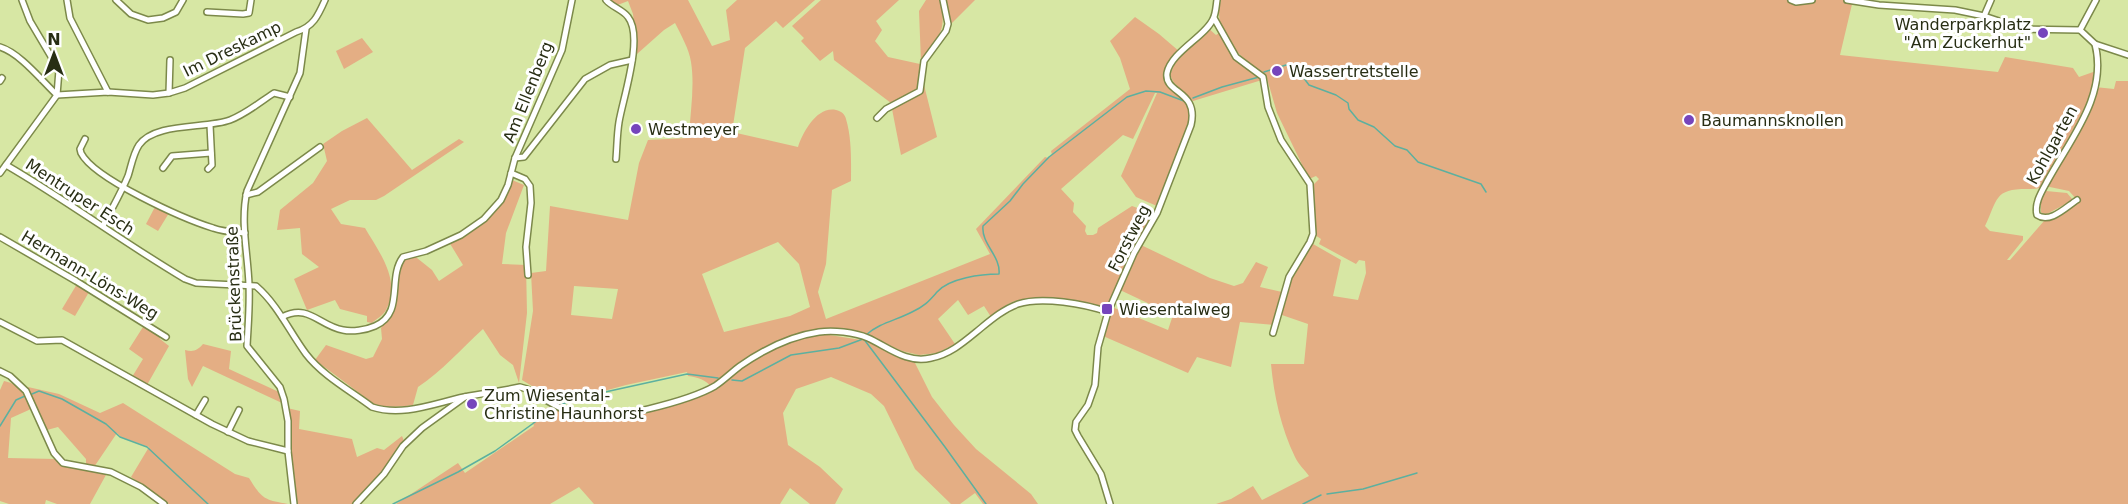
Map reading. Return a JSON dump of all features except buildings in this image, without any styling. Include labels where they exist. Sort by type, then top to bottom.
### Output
[{"type":"street","points":[[22,0],[30,21],[59,70],[57,95]]},
{"type":"street","points":[[67,0],[70,18],[108,92]]},
{"type":"street","points":[[116,0],[131,14],[148,20],[163,18],[176,12],[183,0]]},
{"type":"street","points":[[207,12],[249,13],[251,0]]},
{"type":"street","name":"Brückenstraße","points":[[294,504],[288,451],[288,421],[284,399],[280,387],[247,346],[249,285],[245,233],[246,195],[300,74],[306,29],[318,17],[326,0]]},
{"type":"street","name":"Am Ellenberg","points":[[282,317],[292,312],[304,312],[342,330],[375,326],[390,314],[394,303],[396,269],[403,256],[439,246],[461,235],[484,219],[501,200],[515,158],[562,50],[573,0]]},
{"type":"street","points":[[606,0],[628,16],[632,27],[632,60],[619,124],[616,159]]},
{"type":"street","points":[[877,118],[886,109],[920,91],[924,62],[946,31],[948,24],[943,0]]},
{"type":"street","points":[[1217,0],[1214,18],[1236,57],[1263,77],[1268,107],[1281,140],[1310,184],[1312,234],[1310,242],[1288,277],[1273,333]]},
{"type":"street","points":[[1791,0],[1812,0]]},
{"type":"street","points":[[1847,0],[1879,5],[1955,10],[1984,16],[2023,29],[2080,30],[2095,44],[2128,55]]},
{"type":"street","points":[[1984,16],[1991,0]]},
{"type":"street","points":[[2080,30],[2096,0]]},
{"type":"street","name":"Forstweg","points":[[1110,504],[1101,474],[1075,430],[1092,395],[1098,347],[1108,312],[1134,253],[1157,213],[1191,124],[1192,105],[1170,84],[1168,70],[1177,56],[1214,18]]},
{"type":"street","name":"Im Dreskamp","points":[[57,95],[108,92],[153,95],[169,93],[185,88],[306,29]]},
{"type":"street","name":"Kohlgarten","points":[[2077,200],[2049,218],[2037,215],[2040,195],[2094,98],[2098,58],[2095,44]]},
{"type":"street","points":[[0,47],[7,49],[17,57],[57,95]]},
{"type":"street","name":"Im Dreskamp","points":[[169,93],[170,60]]},
{"type":"street","name":"Am Ellenberg","points":[[515,158],[524,157],[585,79],[610,65],[632,60]]},
{"type":"street","points":[[103,226],[123,187],[139,145],[146,139],[160,131],[177,127],[210,125],[233,119],[274,93],[290,98]]},
{"type":"street","name":"Mentruper Esch","points":[[57,95],[6,165],[57,195],[116,237],[191,282],[249,285]]},
{"type":"street","points":[[208,169],[212,165],[210,125]]},
{"type":"street","points":[[86,139],[80,149],[83,157],[103,175],[123,187],[211,228],[245,233]]},
{"type":"street","points":[[246,195],[258,192],[320,147]]},
{"type":"street","points":[[162,168],[172,156],[212,153]]},
{"type":"street","points":[[0,172],[6,165]]},
{"type":"street","points":[[511,173],[525,179],[530,186],[531,203],[526,247],[528,275]]},
{"type":"street","name":"Hermann-Löns-Weg","points":[[0,237],[76,280],[166,337]]},
{"type":"street","points":[[249,285],[256,286],[266,294],[316,365],[372,407],[398,411],[520,387],[582,417],[626,414],[670,403],[715,386],[763,350],[798,337],[828,331],[864,337],[905,357],[919,360],[955,350],[996,316],[1021,303],[1069,304],[1108,312]]},
{"type":"street","points":[[0,322],[38,341],[62,340],[228,432],[248,441],[288,451]]},
{"type":"street","points":[[0,371],[10,376],[26,391],[54,453],[63,464],[111,472],[141,487],[164,504]]},
{"type":"street","points":[[356,504],[384,474],[403,446],[422,428],[466,396]]},
{"type":"street","points":[[196,415],[206,400]]},
{"type":"street","points":[[228,432],[239,410]]},
{"type":"shaded area","points":[[609,0],[688,0],[712,46],[730,40],[726,10],[737,0],[815,0],[783,28],[776,21],[745,48],[732,132],[798,147],[812,121],[823,112],[836,110],[845,116],[850,142],[851,181],[832,190],[826,264],[818,292],[826,319],[990,254],[976,229],[1045,157],[1052,155],[1051,151],[1130,89],[1120,58],[1110,41],[1135,17],[1180,52],[1166,77],[1189,105],[1190,120],[1157,206],[1136,197],[1121,176],[1157,93],[1133,139],[1123,135],[1061,189],[1074,203],[1073,212],[1086,226],[1087,235],[1097,233],[1098,228],[1132,206],[1154,214],[1132,252],[1106,308],[1073,301],[1036,298],[1012,302],[991,317],[984,306],[968,315],[958,300],[938,319],[955,344],[937,353],[919,355],[902,351],[862,333],[823,328],[823,334],[868,341],[915,363],[932,397],[954,425],[976,449],[1031,494],[1038,504],[983,504],[975,493],[960,504],[951,504],[915,469],[884,406],[871,394],[831,377],[796,389],[783,413],[788,445],[820,467],[843,489],[835,504],[810,504],[790,488],[780,504],[594,504],[579,487],[550,504],[396,504],[458,463],[465,473],[534,426],[530,415],[552,406],[578,418],[609,420],[646,412],[712,389],[705,381],[688,376],[687,372],[626,385],[560,403],[522,380],[533,311],[531,273],[546,271],[550,206],[628,220],[639,163],[648,140],[689,138],[691,62],[687,47],[675,23],[637,54],[633,14],[628,1],[615,6]],"holes":[[[778,242],[799,264],[810,307],[790,316],[724,332],[702,274]],[[574,286],[618,289],[612,319],[571,315]]]},
{"type":"shaded area","points":[[821,0],[899,0],[876,21],[882,30],[875,41],[888,57],[920,64],[920,84],[916,92],[891,103],[834,60],[833,51],[820,61],[801,41],[804,38],[792,26]]},
{"type":"shaded area","points":[[926,0],[940,0],[943,19],[937,40],[921,62],[919,11]]},
{"type":"shaded area","points":[[946,0],[975,0],[950,25]]},
{"type":"shaded area","points":[[1221,0],[1853,0],[1840,55],[1998,72],[2005,57],[2073,68],[2079,77],[2096,71],[2095,87],[2114,89],[2116,81],[2128,81],[2128,504],[1216,504],[1231,499],[1253,486],[1262,500],[1309,476],[1296,460],[1286,435],[1276,400],[1271,364],[1304,364],[1308,324],[1279,314],[1290,278],[1310,245],[1313,244],[1341,260],[1333,296],[1358,300],[1366,273],[1365,261],[1359,260],[1356,264],[1319,244],[1321,239],[1315,235],[1314,184],[1319,179],[1316,176],[1309,179],[1277,113],[1266,75],[1230,44],[1220,23]],"holes":[[[2045,186],[2069,191],[2079,202],[2051,220],[2044,221],[2010,260],[2007,260],[2023,240],[2023,236],[1990,231],[1985,226],[1998,197],[2016,189],[2036,189]]]},
{"type":"shaded area","points":[[1208,28],[1216,35],[1219,33],[1240,64],[1262,80],[1193,101],[1174,83],[1170,75],[1175,63]]},
{"type":"shaded area","points":[[362,38],[373,52],[344,69],[336,51]]},
{"type":"shaded area","points":[[924,85],[937,137],[901,155],[892,109],[920,95]]},
{"type":"shaded area","points":[[367,118],[412,170],[459,139],[464,142],[384,196],[376,200],[350,200],[331,209],[341,224],[365,228],[387,267],[391,288],[390,299],[385,312],[372,323],[367,322],[367,316],[340,309],[335,300],[307,310],[294,279],[319,267],[302,254],[300,228],[277,230],[280,210],[313,183],[327,161],[323,144]]},
{"type":"shaded area","points":[[512,180],[524,185],[506,233],[502,264],[526,265],[527,313],[519,383],[513,365],[500,355],[483,329],[418,387],[413,405],[394,407],[374,404],[315,360],[326,345],[366,359],[373,357],[382,339],[381,328],[394,309],[400,264],[404,258],[412,254],[432,270],[439,281],[463,265],[449,242],[471,231],[488,218],[501,201]]},
{"type":"shaded area","points":[[2046,191],[2067,193],[2073,200],[2045,215],[2041,212],[2041,199]]},
{"type":"shaded area","points":[[156,205],[169,213],[158,231],[146,224]]},
{"type":"shaded area","points":[[1141,245],[1210,278],[1234,286],[1243,283],[1256,262],[1268,267],[1260,287],[1282,292],[1274,325],[1240,322],[1231,367],[1197,357],[1188,373],[1103,336],[1112,307],[1168,330],[1173,315],[1120,290]]},
{"type":"shaded area","points":[[77,284],[89,292],[75,316],[62,309]]},
{"type":"shaded area","points":[[143,327],[159,334],[160,339],[169,346],[147,385],[132,377],[143,359],[129,349]]},
{"type":"shaded area","points":[[203,344],[231,351],[229,369],[279,392],[282,403],[203,366],[192,387],[188,379],[185,350],[195,350]]},
{"type":"shaded area","points":[[4,381],[18,388],[31,409],[11,418],[8,458],[56,459],[73,468],[107,473],[90,504],[57,504],[46,500],[45,504],[9,504],[0,501],[0,390]]},
{"type":"shaded area","points":[[28,387],[59,394],[100,413],[123,403],[235,474],[249,478],[264,497],[288,504],[169,504],[131,477],[149,447],[121,437],[117,433],[94,467],[86,466],[86,459],[58,427],[47,430]]},
{"type":"shaded area","points":[[287,408],[300,411],[299,429],[352,439],[357,457],[377,448],[384,450],[402,436],[404,441],[382,472],[353,504],[296,504]]},
{"type":"waterway","points":[[1264,72],[1286,65],[1297,69],[1309,85],[1336,95],[1348,103],[1349,109],[1358,120],[1374,127],[1395,146],[1407,150],[1418,162],[1481,184],[1486,192]]},
{"type":"waterway","points":[[1193,98],[1259,77]]},
{"type":"waterway","points":[[866,335],[920,308],[949,283],[975,276],[999,274],[997,261],[985,239],[983,226],[1010,201],[1049,157],[1127,97],[1146,91],[1160,92],[1184,101]]},
{"type":"waterway","points":[[863,338],[986,504]]},
{"type":"waterway","points":[[732,380],[742,381],[791,355],[839,348],[863,339]]},
{"type":"waterway","points":[[562,404],[587,396],[687,374],[718,378]]},
{"type":"waterway","points":[[32,394],[39,391],[62,399],[106,424],[120,437],[147,447],[208,504]]},
{"type":"waterway","points":[[0,426],[16,400],[25,396]]},
{"type":"waterway","points":[[393,504],[495,451],[553,409]]},
{"type":"waterway","points":[[1327,494],[1363,489],[1417,473]]},
{"type":"waterway","points":[[1303,504],[1321,495]]},
{"type":"place","name":"Wanderparkplatz \"Am Zuckerhut\"","points":[[2043,33]]},
{"type":"place","name":"Wassertretstelle","points":[[1277,71]]},
{"type":"place","name":"Baumannsknollen","points":[[1689,120]]},
{"type":"place","name":"Westmeyer","points":[[636,129]]},
{"type":"place","name":"Wiesentalweg","points":[[1107,309]]},
{"type":"place","name":"Zum Wiesental- Christine Haunhorst","points":[[472,404]]}]
